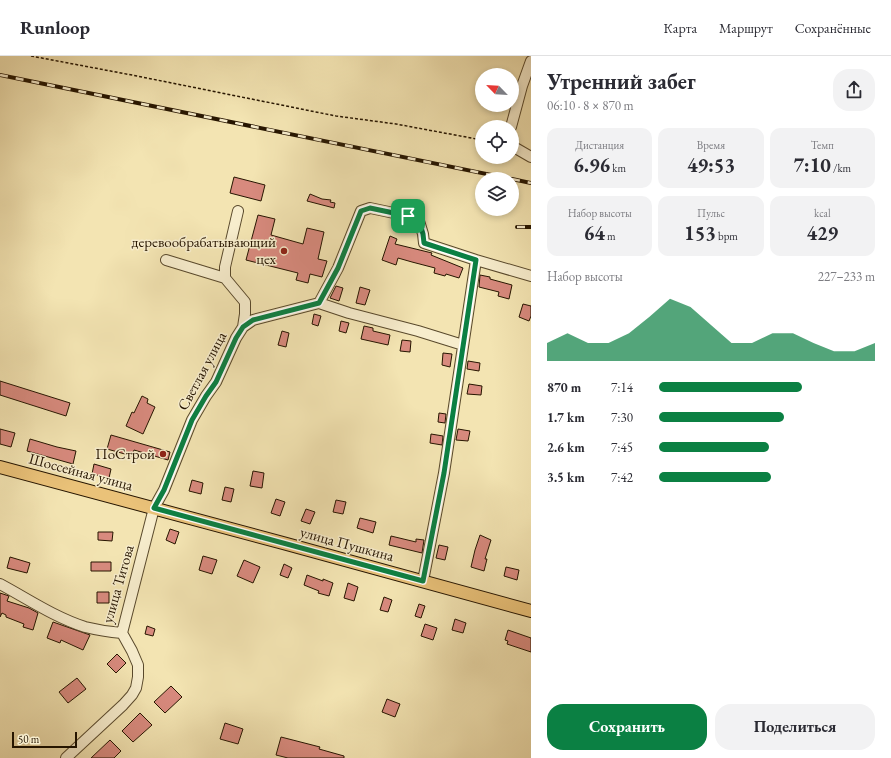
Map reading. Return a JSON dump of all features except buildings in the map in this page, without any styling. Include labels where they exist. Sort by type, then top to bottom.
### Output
[{"type":"main road","name":"Шоссейная улица","points":[[0,467],[154,508]]},
{"type":"main road","name":"улица Пушкина","points":[[154,508],[531,612]]},
{"type":"street","points":[[513,120],[522,86],[531,61]]},
{"type":"street","points":[[519,150],[531,156]]},
{"type":"street","points":[[463,345],[319,303],[338,268],[361,211],[370,208],[408,216],[419,221],[424,243],[531,276]]},
{"type":"street","points":[[225,278],[238,211]]},
{"type":"street","points":[[166,260],[225,278],[245,302],[243,327]]},
{"type":"street","points":[[423,581],[444,473],[476,260]]},
{"type":"street","name":"Светлая улица","points":[[154,508],[164,490],[192,420],[216,382],[236,338],[243,327],[253,320],[319,303]]},
{"type":"street","name":"улица Титова","points":[[0,584],[66,620],[98,630],[122,633],[154,508]]},
{"type":"street","points":[[66,758],[123,705],[136,688],[138,665],[122,633]]},
{"type":"path","points":[[31,56],[336,116],[396,124],[475,139]]},
{"type":"railway","points":[[0,75],[477,172]]},
{"type":"railway","points":[[519,180],[531,183]]},
{"type":"railway","points":[[517,227],[531,227]]},
{"type":"place","name":"деревообрабатывающий цех","points":[[284,251]]},
{"type":"place","name":"ПоСтрой","points":[[163,454]]},
{"type":"route","points":[[370,208],[408,216],[419,221],[424,243],[476,260],[444,473],[423,581],[154,508],[164,490],[192,420],[216,382],[236,338],[243,327],[253,320],[319,303],[338,268],[361,211],[370,208]]}]
